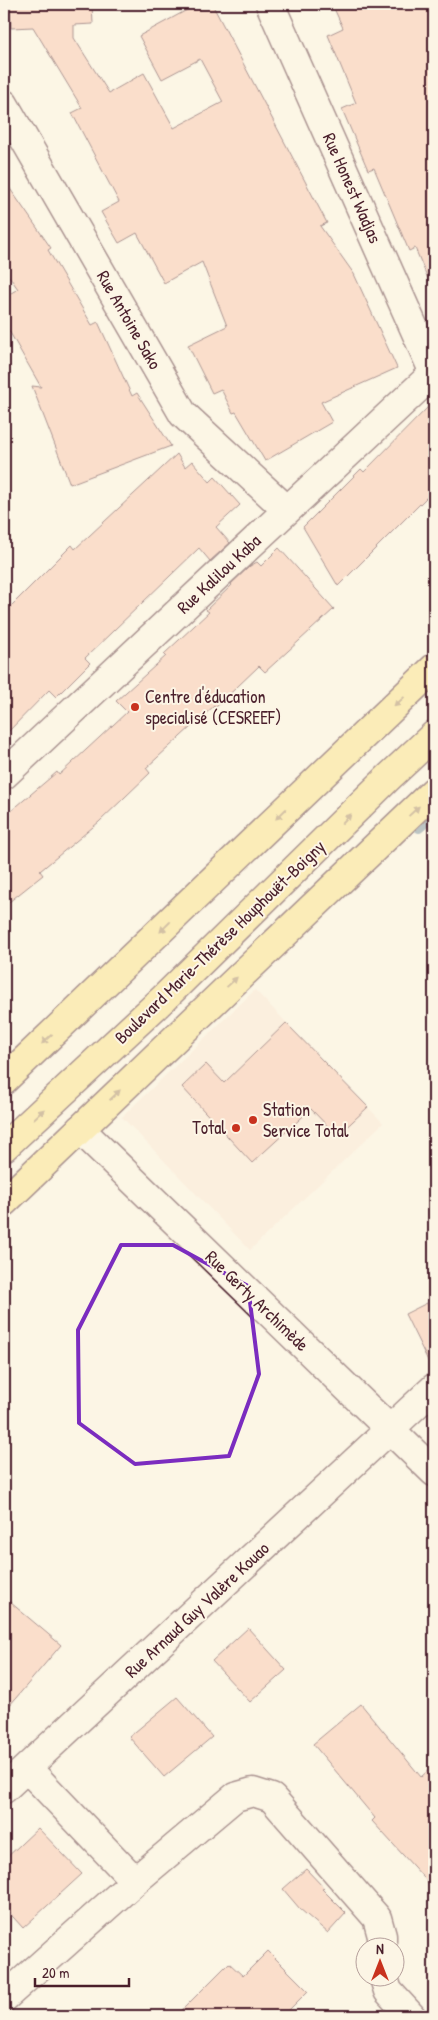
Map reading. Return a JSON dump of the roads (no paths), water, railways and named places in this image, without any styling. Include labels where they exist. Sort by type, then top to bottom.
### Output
[{"type":"main road","points":[[4,1080],[434,668]]},
{"type":"main road","name":"Boulevard Marie-Thérèse Houphouët-Boigny","points":[[4,1147],[164,998],[434,735]]},
{"type":"main road","points":[[4,1202],[434,792]]},
{"type":"street","name":"Rue Honest Wadjas","points":[[270,4],[434,373]]},
{"type":"street","name":"Rue Antoine Sako","points":[[4,104],[183,414],[287,510]]},
{"type":"street","name":"Rue Kalilou Kaba","points":[[4,775],[434,373]]},
{"type":"street","name":"Rue Gerty Archimède","points":[[80,1129],[434,1472]]},
{"type":"street","name":"Rue Arnaud Guy Valère Kouao","points":[[4,1789],[434,1388]]},
{"type":"street","points":[[27,1768],[135,1881]]},
{"type":"street","points":[[4,1998],[135,1881],[235,1797],[253,1792],[272,1798],[377,1918],[382,1938]]},
{"type":"street","points":[[387,1988],[411,2016]]},
{"type":"waterway","points":[[419,828],[434,815]]},
{"type":"place","name":"Centre d'éducation specialisé (CESREEF)","points":[[135,707]]},
{"type":"place","name":"Station Service Total","points":[[253,1120]]},
{"type":"place","name":"Total","points":[[236,1128]]}]
